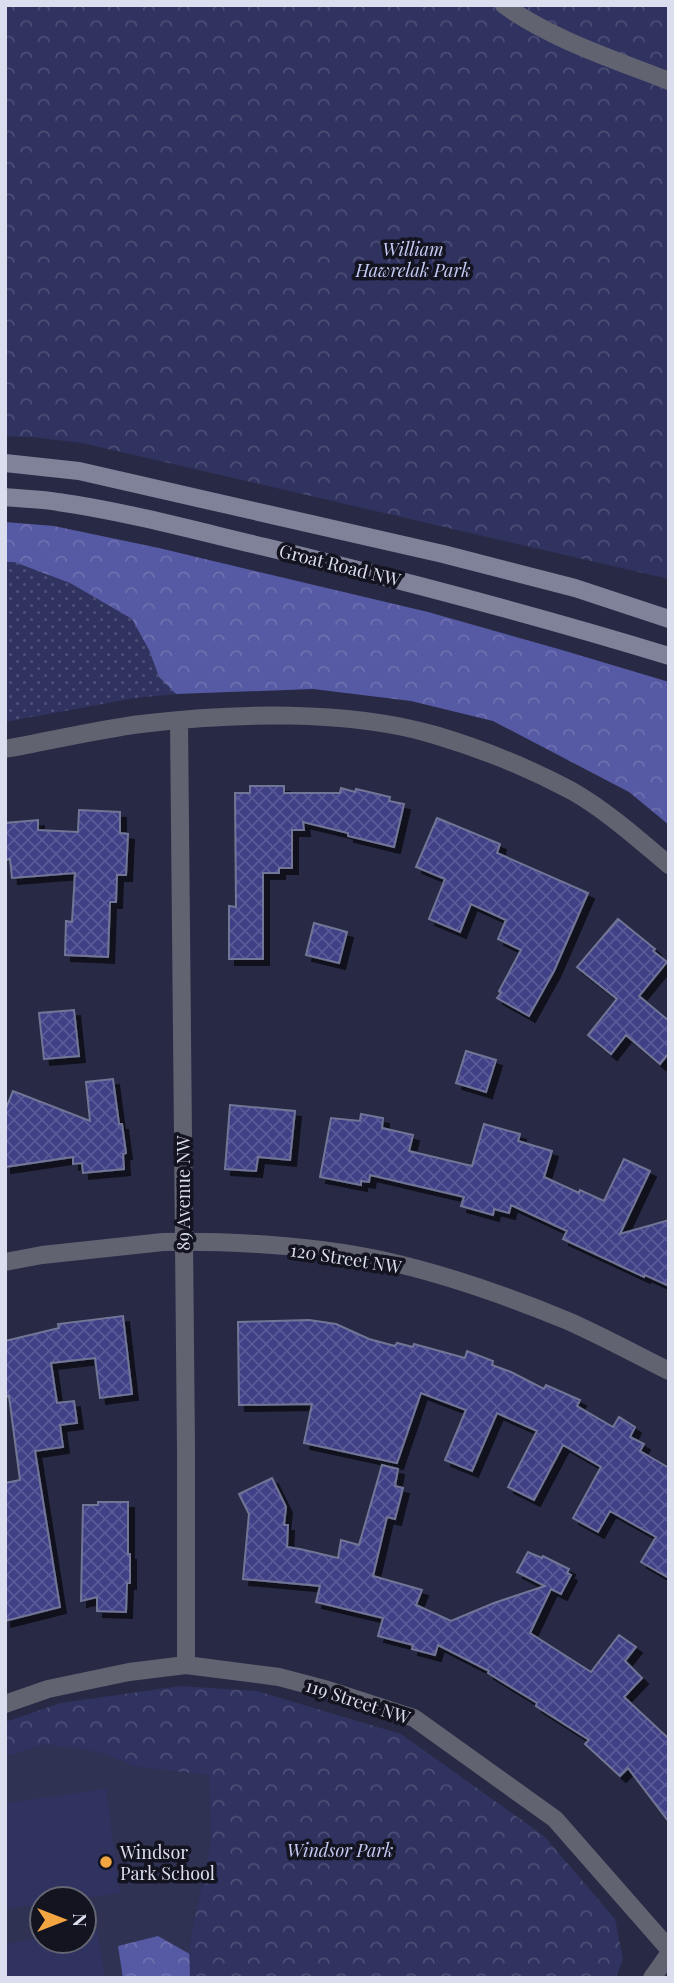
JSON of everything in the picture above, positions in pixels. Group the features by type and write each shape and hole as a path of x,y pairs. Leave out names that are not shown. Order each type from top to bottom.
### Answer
{"main road":[{"name":"Groat Road NW","path":"5,463 79,471 443,554 575,588 669,619"},
{"name":"Groat Road NW","path":"5,497 58,502 299,555 434,588 669,656"}],"street":[{"path":"504,5 565,39 669,81"},
{"path":"5,749 139,725 179,721 309,716 368,721 433,734 495,755 573,792 625,828 669,865"},
{"name":"89 Avenue NW","path":"179,721 186,1665"},
{"name":"120 Street NW","path":"5,1262 42,1255 183,1241 302,1249 386,1261 477,1287 570,1322 669,1371"},
{"name":"119 Street NW","path":"5,1704 48,1689 129,1672 186,1665 279,1677 414,1718 555,1819 669,1951"},
{"path":"652,1978 669,1951"}],"shaded area":[{"name":"Windsor Park School","path":"46,1744 102,1753 136,1767 209,1775 211,1840 189,1944 190,1978 5,1978 5,1757"}],"green space":[{"name":"William Hawrelak Park","path":"5,5 669,5 669,579 82,443 5,436"},
{"path":"5,522 54,526 159,548 428,612 669,682 669,825 629,792 493,721 411,701 313,689 176,694 159,677 149,650 132,619 70,583 14,562 5,562"},
{"path":"5,562 14,562 70,583 132,619 149,650 159,677 176,694 135,698 5,722"},
{"name":"Windsor Park","path":"180,1686 257,1691 401,1734 544,1836 615,1919 623,1959 616,1978 190,1978 189,1945 211,1840 209,1775 136,1767 102,1753 46,1744 5,1757 5,1722 61,1703"},
{"path":"106,1789 120,1893 98,1896 98,1885 28,1885 28,1906 5,1909 5,1803"},
{"path":"98,1936 105,1978 5,1978 5,1944 28,1940 28,1955 98,1955"},
{"path":"158,1936 202,1961 207,1978 123,1978 118,1946"}],"building":[{"path":"250,786 284,786 284,793 340,793 341,788 355,792 356,789 390,797 389,801 404,804 394,847 303,822 304,830 292,830 292,868 279,868 279,873 263,873 263,959 229,959 229,906 236,907 235,793 250,793"},
{"path":"79,810 120,812 120,833 128,834 126,875 117,875 116,902 110,902 108,957 65,955 66,921 72,922 75,873 12,878 10,859 5,860 5,823 38,820 38,830 78,832"},
{"path":"437,818 500,844 497,853 588,893 554,971 529,1016 497,998 521,950 498,939 506,920 471,904 460,932 429,919 445,879 416,867"},
{"path":"618,919 667,962 639,996 669,1021 669,1053 660,1064 626,1035 611,1054 588,1035 617,999 577,967"},
{"path":"314,923 347,932 339,963 306,955"},
{"path":"74,1010 79,1056 44,1059 39,1013"},
{"path":"466,1051 496,1060 486,1092 456,1083"},
{"path":"113,1079 126,1153 123,1154 124,1169 83,1173 82,1163 73,1164 73,1157 5,1167 5,1111 13,1091 90,1121 86,1082"},
{"path":"230,1105 295,1111 290,1160 258,1157 256,1171 225,1169"},
{"path":"361,1114 383,1118 382,1128 413,1135 409,1151 472,1166 484,1124 520,1134 518,1141 552,1151 544,1177 604,1201 624,1159 650,1171 620,1234 669,1220 669,1286 563,1239 567,1231 511,1205 509,1213 494,1209 493,1215 461,1206 464,1197 370,1175 369,1182 361,1181 361,1185 320,1177 331,1118 360,1121"},
{"path":"123,1316 132,1394 100,1398 95,1358 51,1363 57,1403 74,1401 77,1423 60,1425 63,1447 35,1451 60,1607 5,1621 5,1483 20,1480 9,1396 5,1397 5,1341 59,1328 58,1324"},
{"path":"309,1320 336,1324 369,1339 395,1346 397,1343 413,1347 414,1344 465,1358 467,1351 493,1361 492,1365 544,1389 546,1385 580,1400 577,1406 613,1427 619,1417 635,1427 630,1437 644,1444 640,1451 669,1468 669,1578 641,1562 656,1537 610,1511 598,1532 573,1518 601,1467 563,1445 534,1500 508,1487 537,1431 497,1413 472,1471 445,1460 466,1410 421,1393 397,1463 304,1443 312,1404 239,1405 238,1322"},
{"path":"382,1465 398,1469 395,1486 403,1488 395,1519 387,1517 373,1576 422,1590 416,1605 451,1621 545,1586 517,1572 528,1552 542,1558 543,1556 569,1569 567,1573 571,1575 561,1594 551,1589 530,1633 591,1672 619,1635 636,1647 625,1661 642,1678 624,1697 669,1739 669,1822 628,1768 620,1776 585,1744 589,1740 488,1673 489,1671 438,1645 435,1655 412,1649 413,1645 378,1636 383,1618 316,1602 320,1586 243,1579 249,1514 239,1494 272,1478 286,1507 284,1525 288,1525 287,1547 338,1558 341,1540 359,1545"},
{"path":"98,1502 128,1502 130,1583 127,1583 126,1612 97,1611 97,1597 81,1601 83,1505 98,1505"}],"place":[{"name":"Windsor Park School","path":"106,1862"}]}
